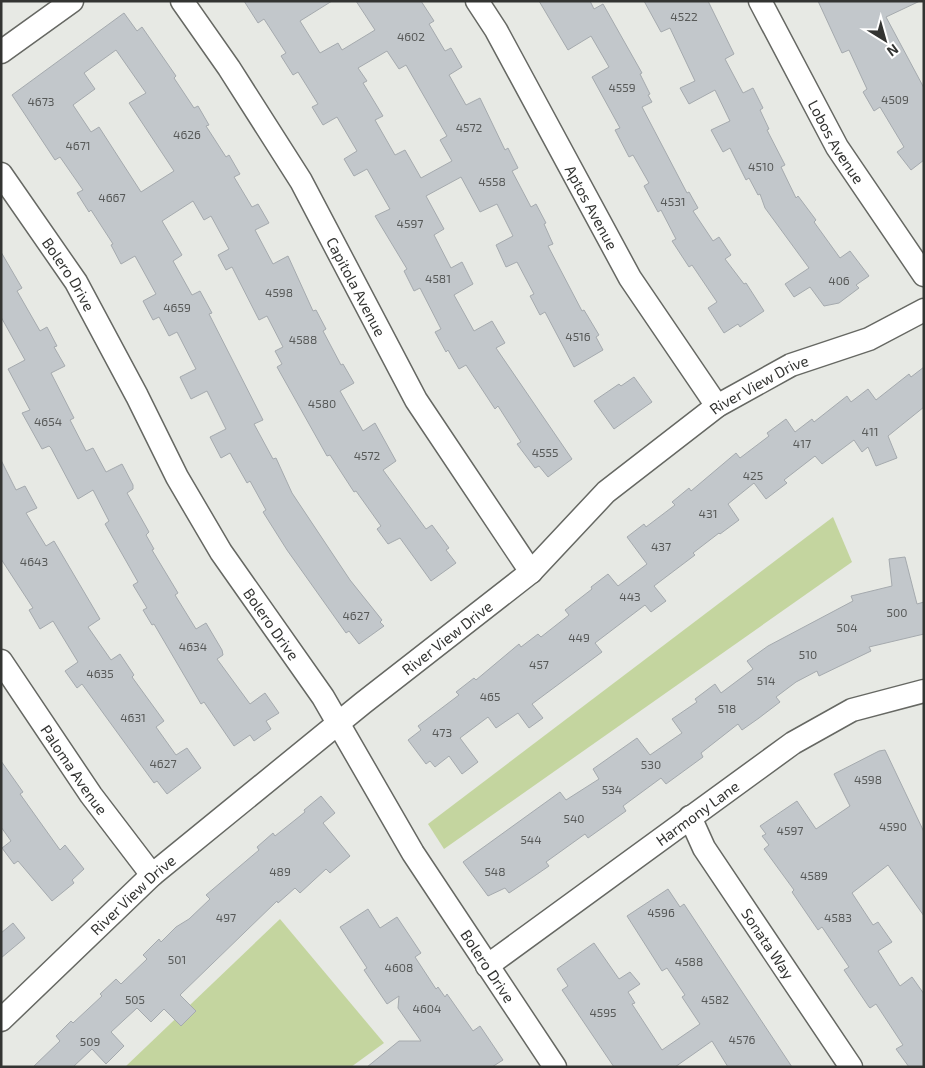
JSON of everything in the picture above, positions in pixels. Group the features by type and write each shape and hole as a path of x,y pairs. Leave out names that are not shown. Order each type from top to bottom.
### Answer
{"street":[{"path":"1,52 72,1"},
{"name":"Capitola Avenue","path":"182,1 229,68 301,181 416,400 531,572"},
{"name":"Aptos Avenue","path":"477,1 496,30 630,278 717,406"},
{"name":"Lobos Avenue","path":"760,1 837,147 924,275"},
{"name":"Bolero Drive","path":"1,174 76,282 177,476 221,552 323,697 413,853 555,1067"},
{"name":"River View Drive","path":"1,1020 152,875 338,724 531,572 606,492 717,406 791,365 870,339 924,310"},
{"name":"Paloma Avenue","path":"1,661 91,795 152,875"},
{"name":"Harmony Lane","path":"487,966 793,743 852,710 922,695"},
{"name":"Sonata Way","path":"690,817 704,848 851,1067"}],"green space":[{"path":"833,517 852,562 444,849 428,824"},
{"path":"280,919 384,1043 351,1067 125,1067"}],"building":[{"path":"244,1 332,1 300,21 320,53 338,43 342,50 375,30 356,1 421,1 434,21 429,24 445,51 451,48 462,67 449,75 466,105 480,98 505,150 508,148 518,168 512,171 531,207 536,204 546,223 544,224 553,244 548,246 582,311 584,310 599,335 596,337 603,350 574,367 545,312 540,315 530,296 534,294 517,262 506,267 496,245 513,236 497,204 480,212 461,177 426,196 444,229 434,235 451,268 462,262 473,284 454,295 474,331 492,321 505,343 496,348 572,459 548,477 539,466 535,468 517,444 521,442 498,406 495,409 466,365 459,369 448,350 446,352 435,332 441,329 420,288 414,291 404,271 407,269 375,216 390,209 367,169 354,176 344,159 357,151 337,117 323,125 312,107 318,104 298,72 293,75 281,56 286,53 264,19 258,23","holes":["387,51 399,69 406,65 447,136 440,140 452,161 421,178 405,150 395,155 375,120 383,116 363,83 367,81 358,68"]},
{"path":"539,1 590,1 594,9 603,4 642,73 640,74 652,102 642,107 687,193 689,192 698,208 693,211 713,241 719,237 731,255 725,259 744,284 746,283 764,311 740,327 738,324 724,333 708,308 717,302 692,265 689,267 672,241 676,239 661,210 658,212 644,186 649,183 633,155 629,157 615,130 620,128 592,77 609,67 591,36 568,50"},
{"path":"644,1 708,1 734,54 725,59 743,93 753,88 763,108 760,110 769,129 767,130 785,165 781,167 796,198 798,196 816,220 814,222 840,258 850,251 869,276 856,285 859,288 839,303 824,306 810,287 794,297 785,284 809,268 765,208 760,194 758,195 749,178 746,180 730,148 723,152 711,130 730,121 715,90 689,104 680,88 695,81 670,28 661,32"},
{"path":"818,1 920,1 886,17 924,88 924,160 911,170 897,152 904,147 880,107 874,111 863,92 867,89 849,50 842,53"},
{"path":"124,13 137,31 142,27 176,76 174,78 194,108 198,106 209,125 206,126 226,157 229,155 240,174 234,177 252,207 258,204 269,223 255,230 273,264 288,256 313,311 316,310 326,329 323,331 341,365 343,364 354,383 340,391 363,431 375,423 396,461 383,470 426,529 432,525 449,548 446,550 456,563 431,581 400,538 388,544 377,529 381,526 356,491 354,492 330,455 327,456 277,367 282,364 275,351 283,347 267,316 259,320 232,267 226,270 218,255 229,249 211,216 204,220 193,201 162,221 182,255 173,261 192,295 200,291 212,313 209,314 263,420 254,424 273,459 276,458 292,493 350,580 382,620 380,622 384,626 359,644 349,631 346,633 287,550 263,512 266,510 250,481 247,483 230,453 221,458 210,437 226,429 207,391 191,399 180,377 196,369 177,332 169,336 159,317 153,320 143,301 156,294 135,256 121,264 111,245 113,244 91,210 89,212 77,193 83,190 60,157 55,160 12,95","holes":["116,50 146,93 129,103 174,171 141,192 99,127 91,132 73,105 95,89 84,73"]},
{"path":"1,252 22,288 17,291 40,331 47,327 57,346 54,347 65,366 51,373 74,418 70,420 86,451 93,448 106,472 122,464 133,485 133,489 127,493 149,532 146,535 154,549 152,550 178,593 175,595 196,629 206,623 222,650 223,655 217,659 250,704 265,693 279,713 266,721 271,729 254,741 250,735 234,746 204,702 201,704 154,624 152,625 143,610 147,608 133,585 138,582 105,524 109,521 93,490 78,499 51,448 49,446 42,449 22,413 30,410 8,369 25,360 1,317"},
{"path":"924,367 924,407 888,436 897,458 876,466 868,447 862,452 854,440 822,464 815,456 784,480 787,483 766,499 754,483 728,504 739,520 693,553 695,555 654,586 666,601 651,612 645,605 595,643 602,652 532,704 543,718 529,728 518,713 496,728 488,717 460,738 478,762 462,774 449,756 435,767 430,761 426,764 408,740 421,730 418,726 459,695 456,692 474,678 476,680 519,644 521,647 538,634 541,637 569,615 565,610 608,574 618,586 647,564 627,537 644,524 646,527 675,505 672,502 689,488 691,491 736,453 740,458 769,436 767,433 786,419 795,432 812,419 814,422 847,396 851,402 868,389 876,400 909,374 911,377"},
{"path":"634,377 652,402 614,429 594,401 619,384 621,386"},
{"path":"1,460 16,490 25,486 37,508 26,513 46,546 54,541 100,619 88,627 111,660 120,654 134,675 132,677 164,721 156,727 176,755 187,748 201,768 167,794 157,781 154,783 82,684 77,688 65,671 78,662 53,621 40,629 29,610 33,608 1,559"},
{"path":"905,557 917,604 924,602 924,634 869,647 871,651 819,676 817,671 796,682 776,697 780,702 759,718 742,730 738,724 701,753 703,757 666,784 661,778 623,806 626,811 588,838 585,834 546,862 549,866 509,893 505,888 488,896 463,862 560,792 566,800 599,779 593,769 637,738 650,755 682,733 672,719 697,702 695,699 715,684 721,693 753,669 747,661 768,646 853,601 851,596 892,586 889,559"},
{"path":"885,750 924,832 924,916 888,865 852,893 873,925 878,922 892,942 878,951 900,986 912,977 924,994 924,1067 909,1067 896,1049 903,1045 876,1004 869,1007 844,970 849,967 822,927 818,930 792,892 794,890 764,849 769,845 762,836 766,834 760,826 797,801 816,829 850,806 834,774 879,751"},
{"path":"1,761 23,792 20,794 60,850 65,845 84,869 72,880 74,883 52,901 18,861 14,864 2,848 11,841 1,827"},
{"path":"321,796 335,813 323,823 350,856 330,873 326,869 300,893 295,888 278,903 277,901 180,995 196,1011 181,1026 164,1009 151,1022 137,1008 111,1032 124,1046 106,1064 92,1049 73,1067 33,1067 60,1041 56,1036 71,1021 73,1023 102,996 100,994 116,979 121,984 147,959 143,955 159,939 161,942 176,927 189,919 210,899 206,895 259,850 257,847 273,833 275,836 305,812 304,810"},
{"path":"668,889 680,907 684,904 792,1067 728,1067 712,1041 675,1067 614,1067 562,990 568,986 557,969 594,943 619,979 630,972 640,984 628,992 635,1003 632,1004 662,1050 700,1024 682,997 685,995 667,968 662,971 627,916"},
{"path":"368,909 380,928 397,917 421,953 415,957 436,989 438,987 445,997 447,994 473,1031 480,1026 503,1060 492,1067 367,1067 399,1041 421,1041 398,1008 399,996 387,1004 364,970 367,968 340,927"},
{"path":"13,923 25,938 1,958 1,933"}]}
